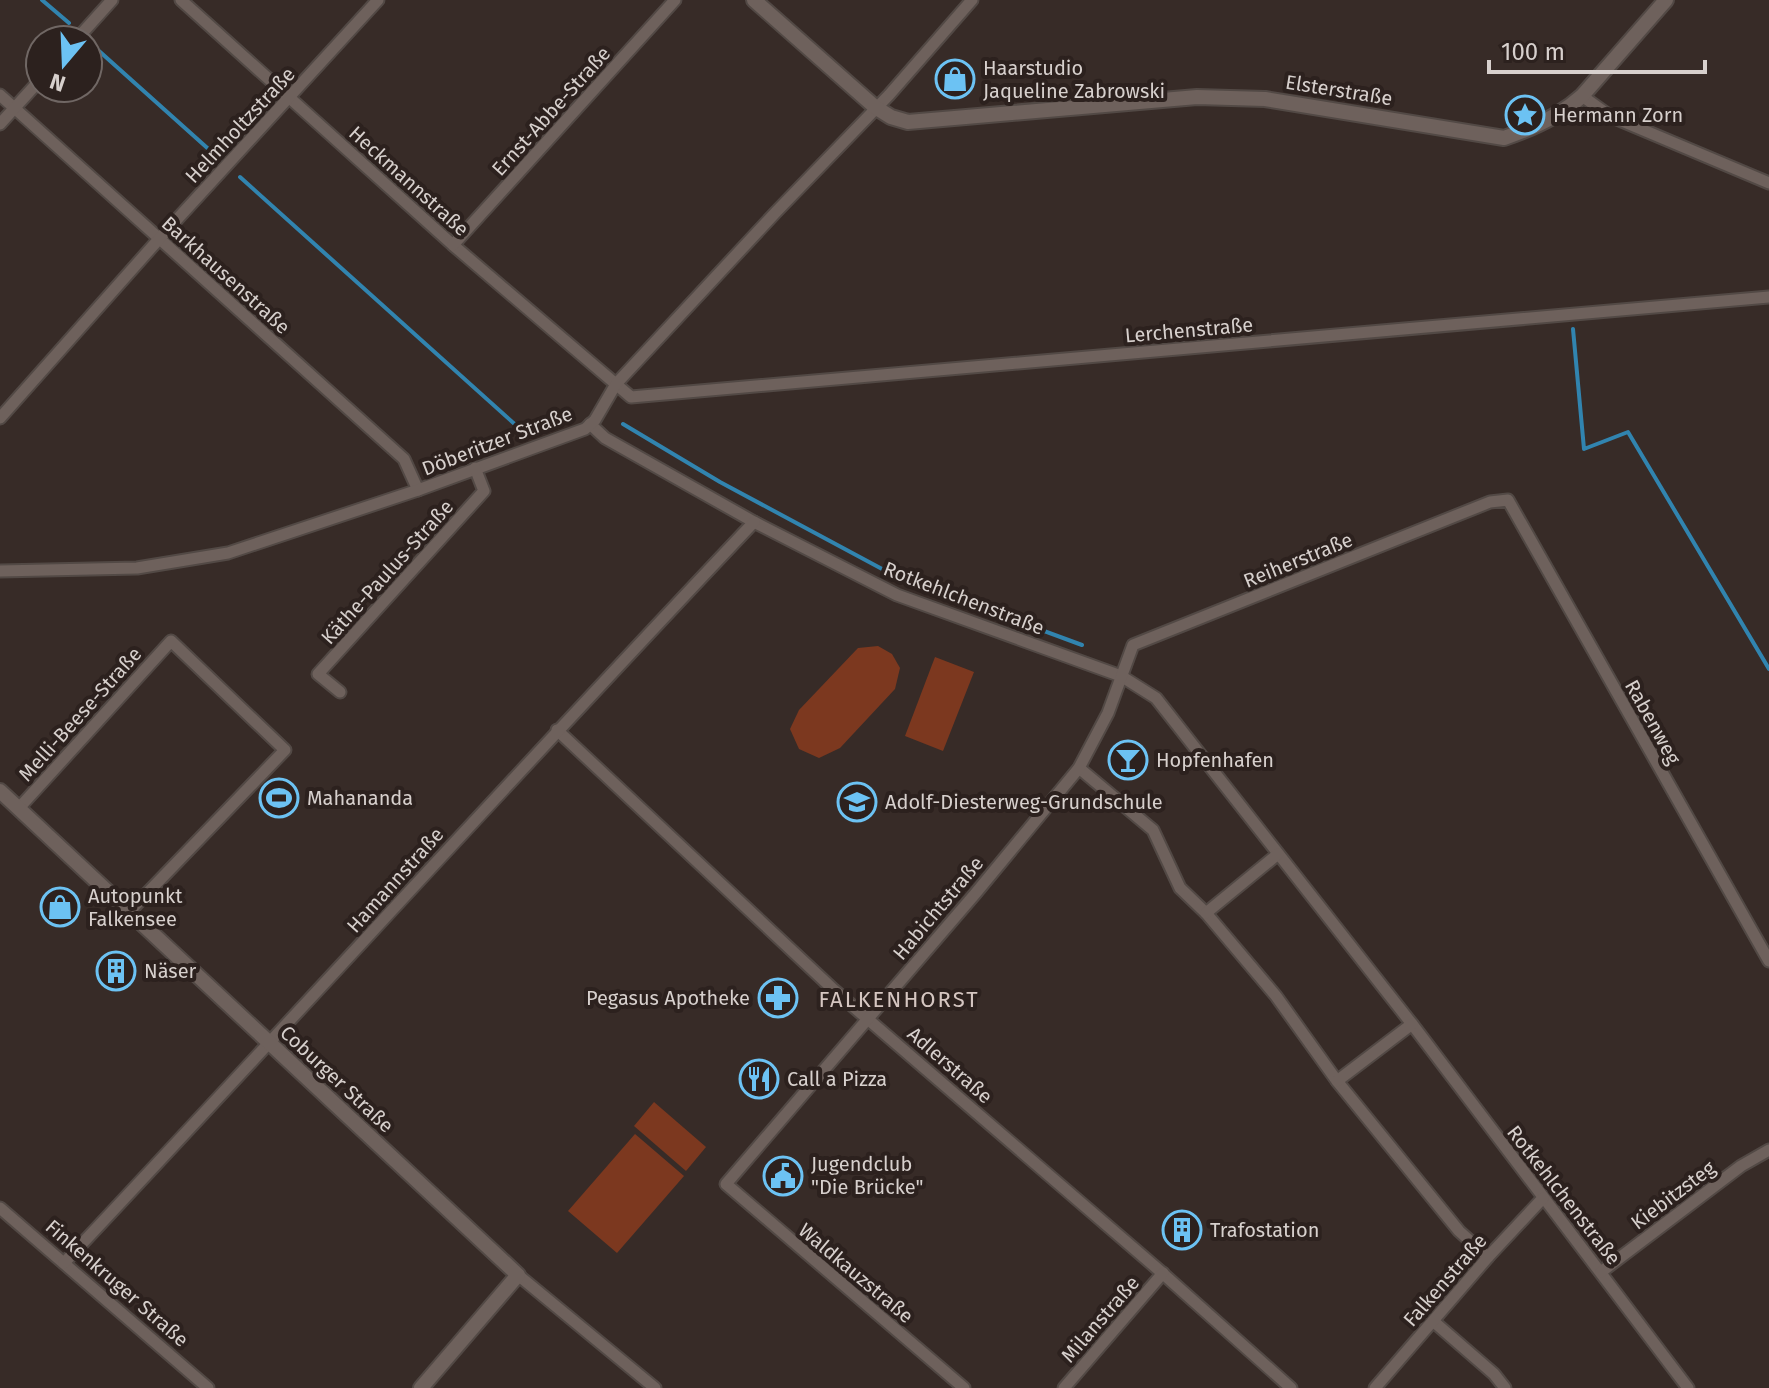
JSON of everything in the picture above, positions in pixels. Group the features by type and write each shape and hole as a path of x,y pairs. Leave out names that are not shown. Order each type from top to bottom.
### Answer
{"street":[{"path":"90,24 112,0"},
{"name":"Heckmannstraße","path":"181,0 453,245 616,384"},
{"name":"Helmholtzstraße","path":"0,418 378,0"},
{"name":"Ernst-Abbe-Straße","path":"453,245 675,0"},
{"name":"Elsterstraße","path":"754,0 875,107 891,117 908,122 1197,97 1265,99 1504,138 1569,107 1582,96 1666,0"},
{"name":"Döberitzer Straße","path":"0,571 137,568 228,553 418,490 590,424 616,384 889,95 972,0"},
{"name":"Barkhausenstraße","path":"0,95 404,459 418,490"},
{"path":"1582,96 1610,116 1769,183"},
{"path":"0,124 24,97"},
{"name":"Lerchenstraße","path":"616,384 631,397 1769,297"},
{"name":"Rotkehlchenstraße","path":"590,424 605,438 754,522 897,595 1121,676 1151,694 1167,710 1412,1024 1688,1388"},
{"name":"Käthe-Paulus-Straße","path":"340,692 318,674 484,491 475,468"},
{"name":"Reiherstraße","path":"1121,676 1133,645 1490,502 1508,500"},
{"name":"Rabenweg","path":"1508,500 1769,961"},
{"name":"Hamannstraße","path":"64,1263 557,730 754,522"},
{"name":"Melli-Beese-Straße","path":"19,808 171,641 285,750 130,911"},
{"name":"Habichtstraße","path":"726,1184 1079,768 1108,713 1121,676"},
{"name":"Adlerstraße","path":"557,730 749,912 1291,1388"},
{"path":"1079,768 1153,830 1180,888 1206,913 1276,996 1337,1081 1459,1231 1488,1257"},
{"name":"Coburger Straße","path":"0,791 518,1275 655,1388"},
{"path":"1206,913 1278,854"},
{"path":"1337,1081 1412,1024"},
{"name":"Kiebitzsteg","path":"1601,1272 1741,1166 1769,1150"},
{"name":"Waldkauzstraße","path":"726,1184 964,1388"},
{"name":"Falkenstraße","path":"1375,1388 1543,1198"},
{"name":"Finkenkruger Straße","path":"0,1208 208,1388"},
{"name":"Milanstraße","path":"1064,1388 1163,1273"},
{"path":"421,1388 518,1275"},
{"path":"1433,1321 1494,1374 1505,1388"}],"shaded area":[{"path":"878,646 892,654 900,668 895,689 840,748 819,758 799,749 790,729 799,710 858,648"},
{"path":"935,657 974,672 943,751 905,736"},
{"path":"654,1102 706,1147 686,1171 634,1126"},
{"path":"635,1134 684,1176 617,1253 568,1211"}],"waterway":[{"path":"42,0 69,23"},
{"path":"104,55 214,154"},
{"path":"240,177 519,428"},
{"path":"1573,329 1584,449 1628,432 1769,669"},
{"path":"623,424 720,482 897,577 1082,645"}],"place":[{"name":"Haarstudio Jaqueline Zabrowski","path":"955,79"},
{"name":"Hermann Zorn","path":"1525,115"},
{"name":"Hopfenhafen","path":"1128,760"},
{"name":"Mahananda","path":"279,798"},
{"name":"Adolf-Diesterweg-Grundschule","path":"857,802"},
{"name":"Autopunkt Falkensee","path":"60,907"},
{"name":"Näser","path":"116,971"},
{"name":"Pegasus Apotheke","path":"778,998"},
{"name":"Call a Pizza","path":"759,1079"},
{"name":"Jugendclub \"Die Brücke\"","path":"783,1176"},
{"name":"Trafostation","path":"1182,1230"}],"district":[{"name":"FALKENHORST","path":"899,999"}]}
